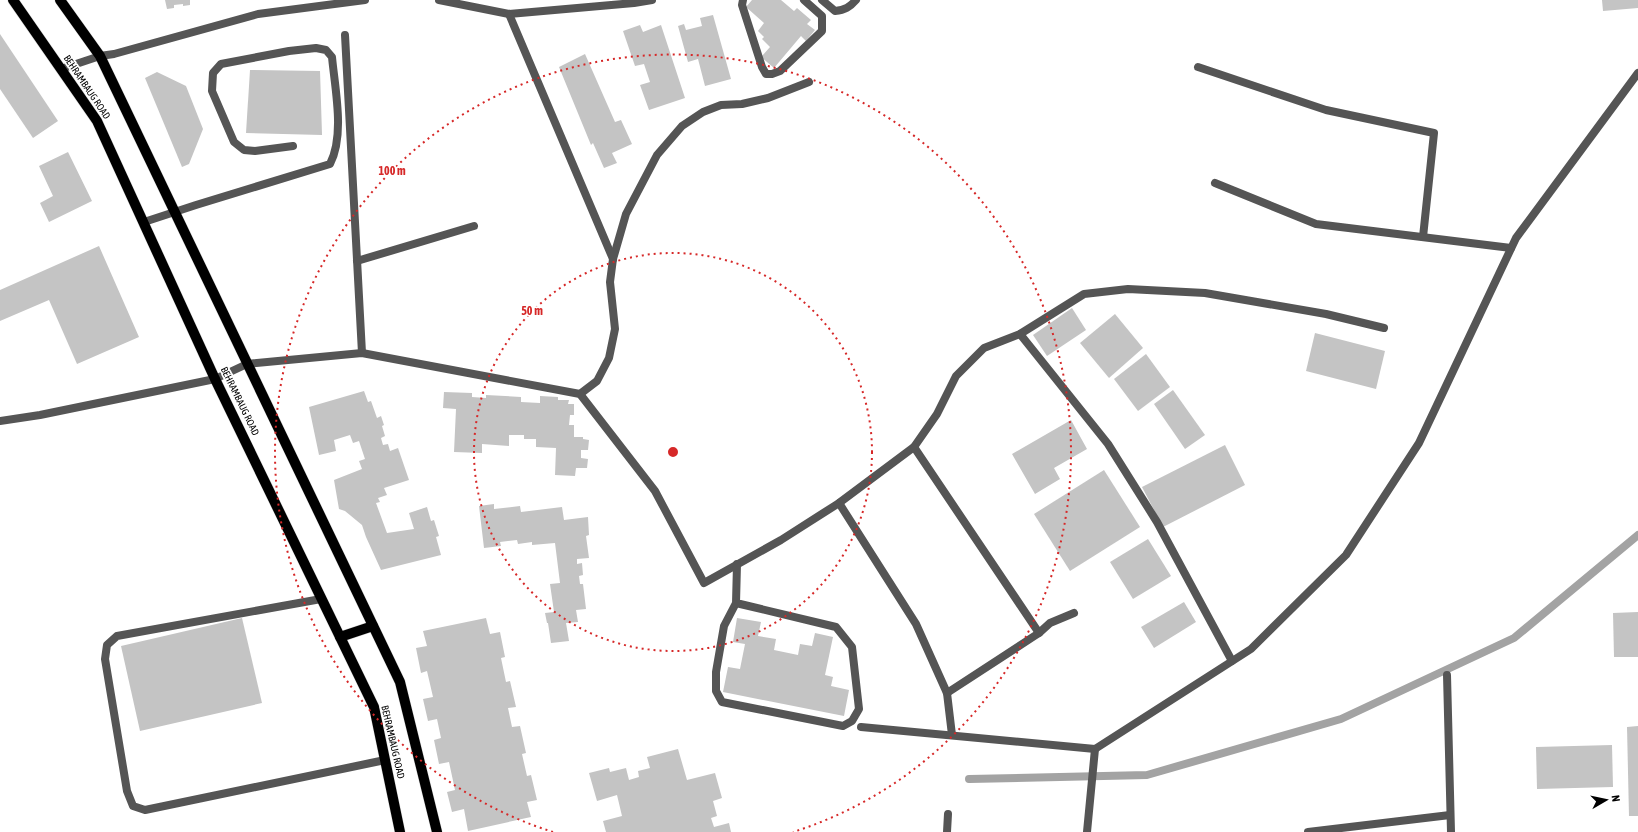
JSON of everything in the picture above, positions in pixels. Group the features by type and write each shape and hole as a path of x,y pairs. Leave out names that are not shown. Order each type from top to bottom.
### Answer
{"main road":[{"name":"BEHRAMBAUG ROAD","path":"13,0 97,121 215,379 374,707 400,832"},
{"name":"BEHRAMBAUG ROAD","path":"60,0 100,56 400,682 437,832"},
{"path":"340,637 373,626"}],"street":[{"path":"61,69 100,56 114,54 258,14 365,0"},
{"path":"439,0 509,14 652,0"},
{"path":"742,0 742,5 762,67 766,74 772,74 780,71 822,31 822,16 804,0"},
{"path":"822,0 835,11 843,10 856,0"},
{"path":"509,14 613,259"},
{"path":"345,35 362,353"},
{"path":"144,222 174,211 330,164 335,154 338,125 332,57 326,50 316,48 289,51 221,64 213,73 212,91 234,142 244,150 256,151 293,146"},
{"path":"1198,67 1326,110 1434,133 1423,237"},
{"path":"861,727 1095,749 1250,649 1346,555 1419,443 1516,238 1638,73"},
{"path":"580,394 597,381 609,358 615,329 610,282 613,259 626,214 657,155 682,126 703,112 721,105 742,104 768,98 809,82"},
{"path":"1215,183 1316,224 1511,248"},
{"path":"357,261 474,226"},
{"path":"0,421 40,415 215,379 247,364 362,353 580,394 655,491 704,583 781,540 839,503 914,447 937,414 956,376 984,348 1020,334 1084,294 1128,289 1205,293 1326,314 1384,328"},
{"path":"1020,334 1108,444 1157,522 1232,661"},
{"path":"914,447 1039,633"},
{"path":"839,503 916,624 947,692 952,736"},
{"path":"736,603 836,627 852,647 859,709 852,721 843,726 722,702 716,691 716,672 724,626 736,603 737,564"},
{"path":"322,599 117,636 107,645 105,659 127,792 133,806 145,810 385,760"},
{"path":"947,692 1039,633 1050,623 1074,613"},
{"path":"1447,675 1451,832"},
{"path":"1087,832 1095,749"},
{"path":"947,832 948,814"},
{"path":"1308,832 1450,815"}],"building":[{"path":"165,0 190,0 190,5 174,5 174,8 167,9"},
{"path":"752,0 781,0 794,11 797,8 811,20 807,24 815,30 806,41 801,36 774,68 761,57 770,47 762,39 764,37 758,31 764,23 746,7"},
{"path":"1602,0 1638,0 1638,8 1603,11"},
{"path":"713,15 731,79 705,86 698,59 688,62 678,26 684,24 686,30 702,26 700,18"},
{"path":"640,25 643,32 661,25 685,98 649,110 640,85 650,82 644,64 635,66 623,31"},
{"path":"0,34 58,121 33,138 0,89"},
{"path":"585,54 615,122 621,120 632,144 612,153 617,163 604,168 593,143 591,145 559,67"},
{"path":"250,70 320,71 322,135 246,133"},
{"path":"157,72 186,86 203,129 189,164 182,167 145,78"},
{"path":"68,152 92,201 49,222 40,203 53,196 39,166"},
{"path":"99,246 139,337 77,364 49,300 0,321 0,290"},
{"path":"1072,308 1086,330 1047,356 1033,335"},
{"path":"1115,314 1143,348 1109,378 1080,343"},
{"path":"1315,333 1385,351 1376,389 1306,371"},
{"path":"1146,354 1170,387 1138,411 1114,379"},
{"path":"1173,390 1205,435 1185,449 1154,404"},
{"path":"364,391 368,402 371,401 377,418 381,416 385,436 381,438 383,445 388,444 390,451 398,448 409,480 384,488 387,495 378,498 380,502 376,503 387,533 414,529 409,513 427,507 431,521 434,520 439,536 436,537 441,555 381,570 362,525 345,511 339,509 334,480 362,469 359,461 365,459 359,441 353,443 350,435 334,440 336,451 319,455 309,407"},
{"path":"444,392 472,393 472,397 486,398 486,395 521,397 521,402 540,403 540,396 558,397 558,400 569,400 568,404 574,404 574,415 570,415 569,425 574,425 574,437 583,437 583,439 589,440 588,450 581,450 581,458 588,459 587,468 576,468 575,476 555,475 556,448 536,447 536,439 524,439 524,435 509,435 509,446 482,444 482,453 454,452 456,409 443,408"},
{"path":"1071,420 1087,449 1054,468 1060,479 1035,494 1012,454"},
{"path":"1225,445 1245,485 1163,527 1142,487"},
{"path":"1104,470 1140,527 1070,571 1034,514"},
{"path":"494,504 494,509 520,506 521,512 562,507 564,520 588,517 589,535 586,536 589,558 577,559 577,564 582,563 583,575 579,576 580,584 583,584 586,609 576,610 578,622 566,623 569,641 551,643 545,613 554,612 550,584 560,583 555,543 532,545 532,542 518,544 517,540 500,542 501,546 484,548 479,506"},
{"path":"1148,539 1171,576 1133,599 1110,562"},
{"path":"1184,602 1196,622 1154,648 1141,627"},
{"path":"1638,612 1638,657 1614,657 1613,613"},
{"path":"242,618 262,703 140,731 121,646"},
{"path":"486,618 490,634 500,632 505,657 501,658 506,682 510,681 516,707 508,708 512,727 520,726 526,753 522,754 527,776 531,775 537,800 527,802 531,817 468,831 464,809 452,812 447,792 455,790 449,762 439,764 434,740 441,738 437,719 428,721 423,699 433,697 427,671 421,673 416,648 427,646 423,631"},
{"path":"737,618 761,622 758,636 776,639 774,650 798,655 800,644 812,646 815,633 833,637 825,675 833,677 831,686 849,690 844,716 723,692 728,667 740,669 745,644 733,642"},
{"path":"1638,726 1638,816 1629,816 1627,727"},
{"path":"1612,745 1613,787 1537,789 1536,747"},
{"path":"678,749 687,780 715,773 722,798 713,801 717,816 711,818 714,827 729,823 731,832 606,832 603,821 622,816 617,795 597,801 589,773 609,768 610,772 626,768 629,780 639,777 638,771 650,768 647,757"}],"waterway":[{"path":"969,779 1147,775 1341,719 1514,638 1638,535"}]}
